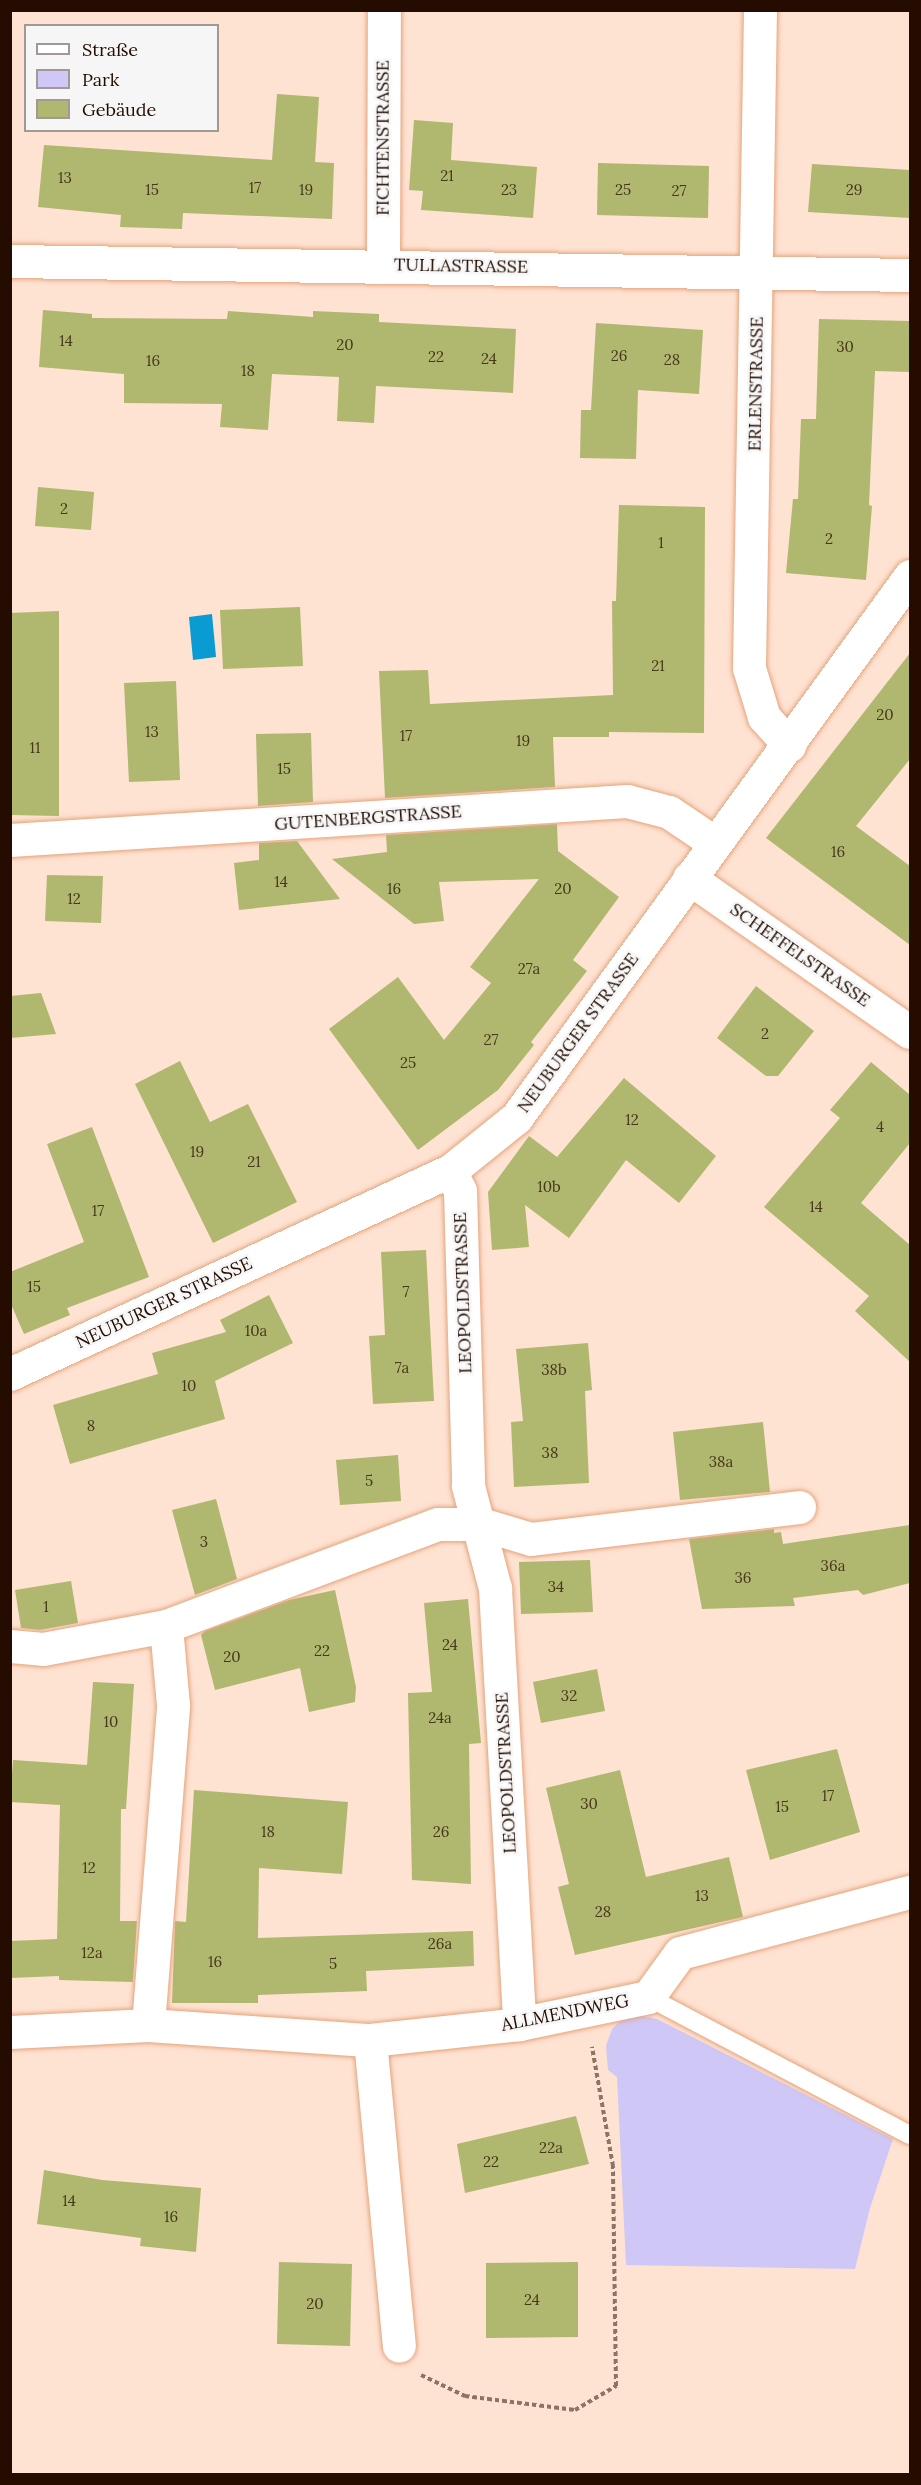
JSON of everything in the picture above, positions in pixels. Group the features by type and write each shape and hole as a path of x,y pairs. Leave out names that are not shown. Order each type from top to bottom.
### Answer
{"street":[{"name":"FICHTENSTRASSE","path":"383,265 384,10"},
{"name":"ERLENSTRASSE","path":"760,10 758,272 749,668 764,717 789,745"},
{"name":"TULLASTRASSE","path":"10,261 383,265 910,275"},
{"name":"NEUBURGER STRASSE","path":"10,1374 450,1171 516,1118 910,576"},
{"name":"GUTENBERGSTRASSE","path":"10,840 627,801 669,812 715,843"},
{"name":"SCHEFFELSTRASSE","path":"690,878 910,1032"},
{"name":"LEOPOLDSTRASSE","path":"450,1171 460,1191 468,1486 481,1524 495,1588 519,2024"},
{"path":"10,1646 43,1649 166,1626 438,1524 481,1524 531,1539 799,1507"},
{"path":"148,2025 172,1705 166,1626"},
{"name":"ALLMENDWEG","path":"10,2032 148,2025 370,2040 519,2024 648,1997 680,1953 910,1892"},
{"path":"370,2040 399,2346"}],"lane":[{"path":"648,1997 910,2135"}],"path":[{"path":"399,2346 423,2378 465,2396 575,2410 616,2386 613,2166 598,2071"}],"green space":[{"path":"638,2015 657,2019 893,2139 870,2208 855,2269 626,2265 617,2077 608,2070 606,2046 612,2029 621,2020"}],"water":[{"path":"212,614 216,657 193,660 189,617"}],"building":[{"path":"277,94 319,97 315,162 334,163 332,219 183,213 182,229 120,227 121,215 38,207 44,145 272,160"},
{"path":"414,120 453,123 451,160 537,167 533,218 421,210 423,191 409,190"},
{"path":"598,163 709,166 708,218 597,215"},
{"path":"812,164 910,170 910,218 808,212"},
{"path":"43,310 92,314 92,318 227,319 228,311 313,317 313,311 379,314 379,322 516,329 513,393 376,386 374,423 337,421 339,377 272,374 268,430 220,427 222,404 124,403 124,374 39,367"},
{"path":"819,319 910,321 910,372 875,371 869,505 872,506 866,580 786,573 793,499 798,499 801,419 816,419"},
{"path":"596,323 703,330 699,394 638,390 636,459 580,458 581,410 591,410"},
{"path":"38,487 94,492 91,530 35,526"},
{"path":"619,505 705,507 704,733 609,732 609,737 553,737 555,787 385,798 379,671 428,670 430,704 613,695 612,601 616,601"},
{"path":"300,607 303,666 223,669 220,610"},
{"path":"59,611 59,816 10,815 10,613"},
{"path":"910,653 910,759 856,826 910,866 910,945 766,838"},
{"path":"176,681 180,780 129,782 124,683"},
{"path":"311,733 313,802 258,806 256,734"},
{"path":"557,824 558,851 619,897 573,960 587,971 531,1042 534,1045 498,1090 418,1150 329,1029 398,977 444,1040 491,983 470,967 539,879 439,882 444,921 414,924 332,859 387,852 386,835"},
{"path":"297,841 340,899 239,910 234,863 259,860 259,843"},
{"path":"47,875 103,876 101,923 45,921"},
{"path":"756,986 814,1031 778,1076 766,1076 717,1038"},
{"path":"41,993 56,1034 10,1038 10,996"},
{"path":"180,1061 210,1122 248,1104 297,1202 213,1243 135,1084"},
{"path":"871,1062 910,1095 910,1143 861,1203 910,1245 910,1362 855,1311 869,1296 764,1207 840,1118 830,1110"},
{"path":"624,1078 716,1156 679,1203 626,1160 569,1238 525,1205 529,1247 492,1250 488,1192 529,1136 557,1157"},
{"path":"92,1127 149,1277 67,1308 70,1315 24,1334 10,1302 10,1272 84,1242 47,1144"},
{"path":"426,1250 434,1401 373,1404 369,1336 385,1335 381,1252"},
{"path":"269,1295 293,1343 215,1381 225,1419 70,1464 53,1405 158,1374 152,1353 226,1332 220,1320"},
{"path":"588,1343 592,1390 585,1391 589,1483 514,1487 511,1422 523,1421 516,1349"},
{"path":"763,1422 770,1492 680,1500 673,1432"},
{"path":"398,1455 401,1501 340,1505 336,1460"},
{"path":"216,1499 237,1579 195,1595 172,1510"},
{"path":"910,1525 910,1583 863,1595 858,1590 793,1598 795,1606 702,1609 689,1539 774,1529 774,1533 781,1532 783,1544"},
{"path":"590,1560 593,1612 521,1614 519,1562"},
{"path":"71,1581 78,1623 40,1630 21,1628 15,1590"},
{"path":"335,1590 356,1687 355,1702 309,1712 300,1668 215,1690 201,1635 205,1631 289,1600"},
{"path":"468,1599 481,1743 469,1744 471,1884 412,1880 408,1693 432,1692 424,1603"},
{"path":"597,1669 605,1711 541,1723 533,1682"},
{"path":"93,1682 134,1684 126,1809 121,1809 120,1921 137,1921 133,1982 59,1980 59,1976 10,1978 10,1941 57,1939 60,1805 10,1802 13,1760 87,1765"},
{"path":"837,1749 860,1832 770,1860 746,1770"},
{"path":"620,1770 646,1877 729,1857 743,1917 575,1955 558,1887 569,1884 546,1788"},
{"path":"194,1790 348,1802 342,1874 259,1868 258,1938 473,1931 474,1966 366,1971 367,1991 258,1995 258,2003 172,2003 175,1921 186,1922"},
{"path":"576,2116 589,2164 465,2193 457,2144"},
{"path":"44,2170 102,2180 201,2188 196,2252 140,2246 141,2238 37,2224"},
{"path":"279,2262 352,2264 350,2346 277,2344"},
{"path":"578,2262 578,2337 486,2338 486,2263"}]}
